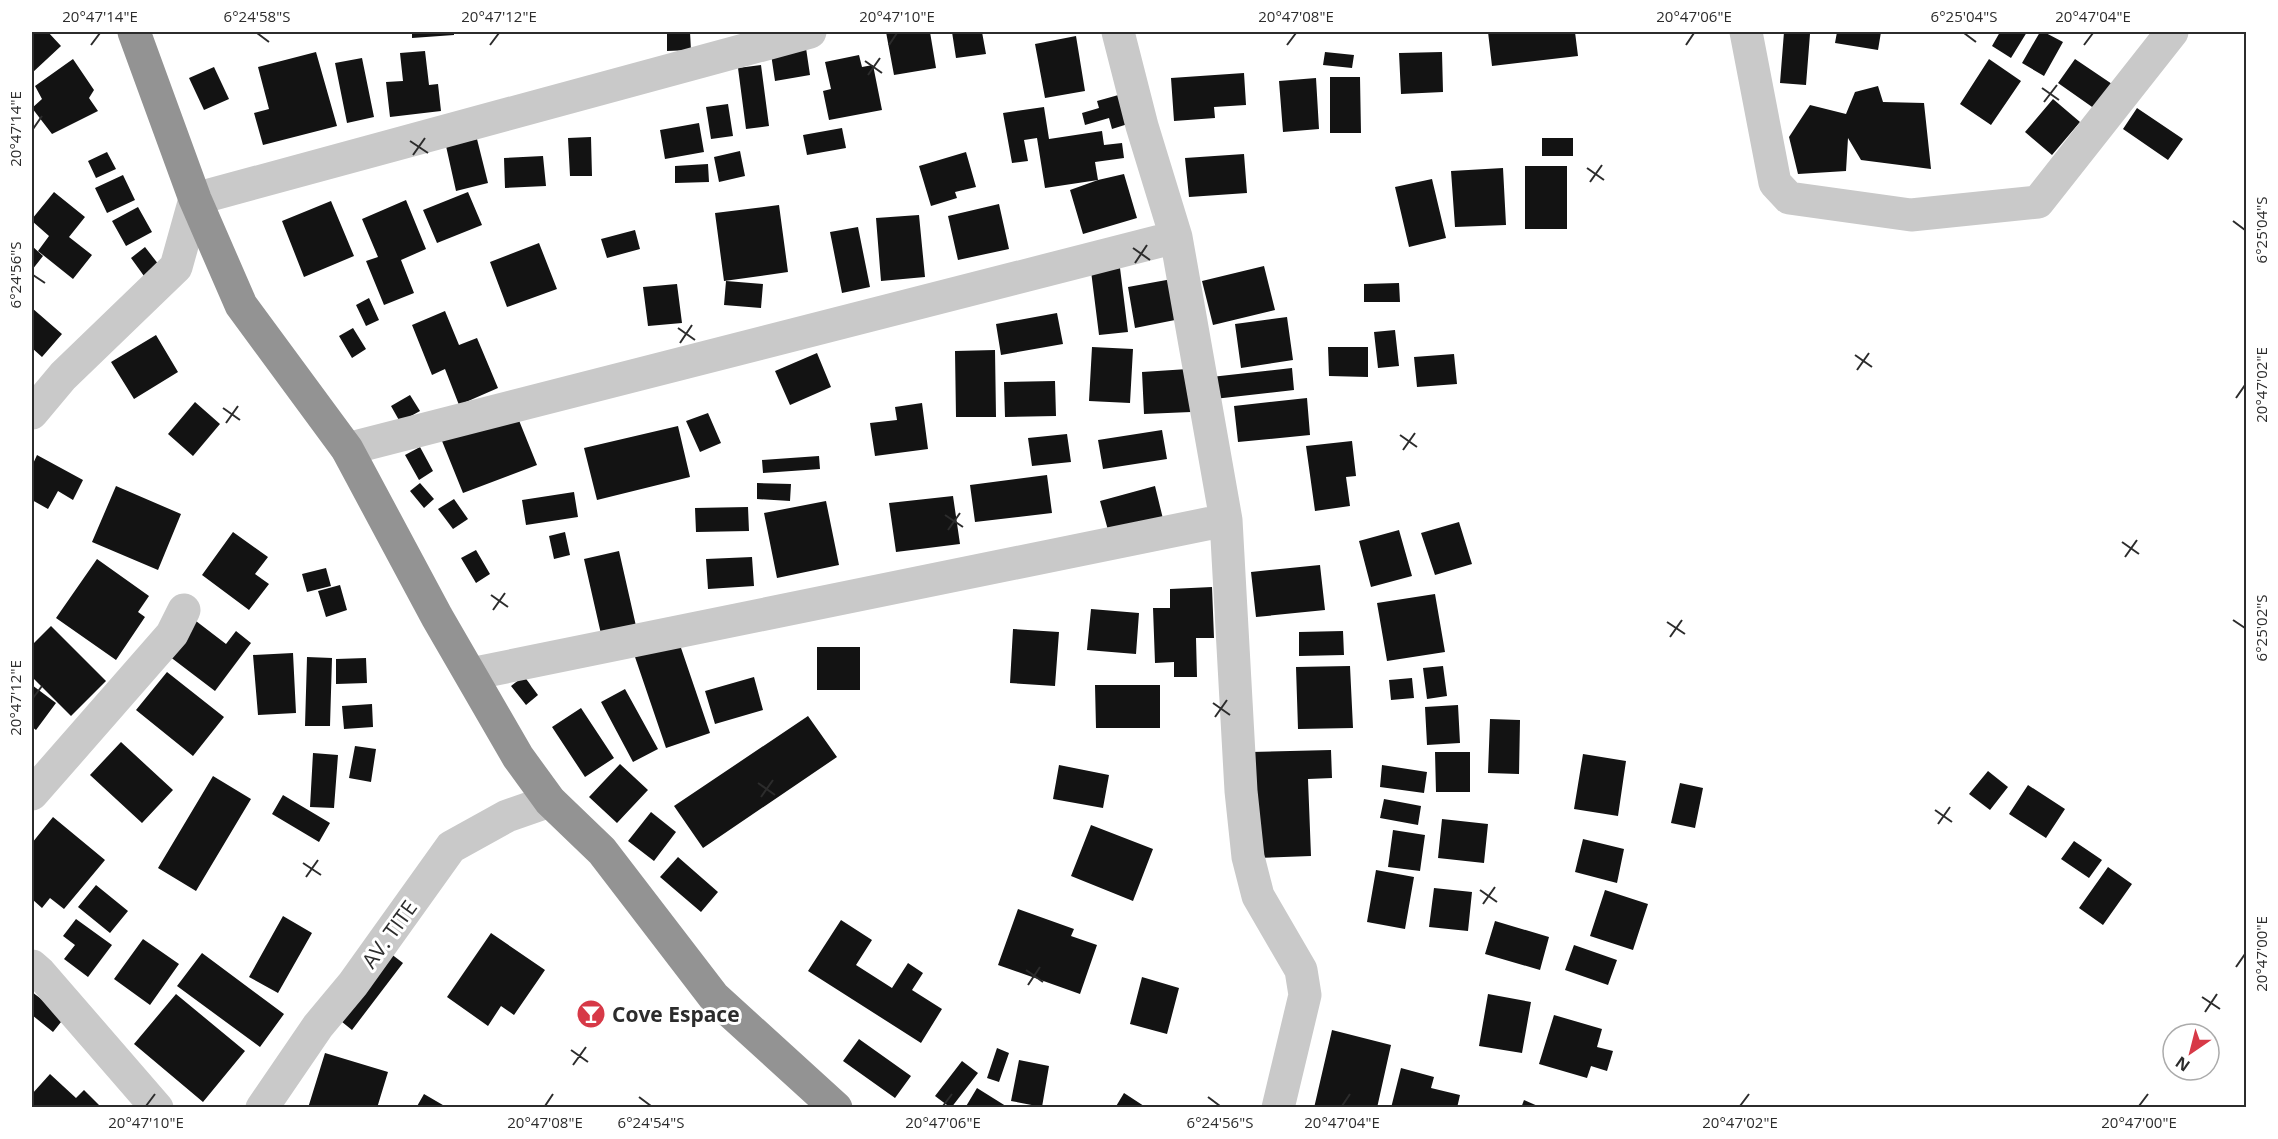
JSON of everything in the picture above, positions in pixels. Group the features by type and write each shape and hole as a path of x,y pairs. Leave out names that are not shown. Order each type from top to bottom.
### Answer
{"highway":[{"path":"134,32 195,199 241,305 347,449 437,617 518,757 550,801 602,852 714,997 836,1107"}],"street":[{"path":"32,413 63,376 176,267 195,199 810,32"},
{"path":"1118,32 1142,126 1176,237 1226,520 1241,791 1248,857 1258,896 1301,970 1305,995 1278,1107"},
{"path":"1746,32 1775,183 1789,198 1911,215 2038,202 2172,32"},
{"path":"347,449 1176,237"},
{"path":"471,674 1226,520"},
{"path":"32,794 172,634 184,610"},
{"name":"AV. TITE","path":"262,1107 318,1026 353,984 451,847 507,816 550,801"},
{"path":"32,966 157,1107"}],"building":[{"path":"32,32 48,32 61,46 32,73"},
{"path":"412,32 454,32 454,35 412,38"},
{"path":"667,32 690,32 691,50 667,51"},
{"path":"886,32 930,32 936,68 894,75"},
{"path":"952,32 982,32 986,54 956,58"},
{"path":"1488,32 1575,32 1578,56 1492,66"},
{"path":"1784,32 1810,34 1806,85 1780,83"},
{"path":"1837,32 1881,32 1878,50 1835,43"},
{"path":"2000,32 2027,32 2011,58 1992,46"},
{"path":"2040,32 2063,42 2044,76 2022,63"},
{"path":"1076,36 1085,91 1045,98 1035,44"},
{"path":"806,48 810,75 775,81 771,54"},
{"path":"425,51 429,85 438,84 441,111 390,117 386,82 403,81 400,53"},
{"path":"316,52 337,126 263,145 254,113 269,109 258,67"},
{"path":"1325,52 1354,55 1352,68 1323,65"},
{"path":"1442,52 1443,92 1401,94 1399,53"},
{"path":"859,55 862,67 873,65 882,110 829,120 823,91 831,89 825,62"},
{"path":"362,58 374,117 347,123 335,63"},
{"path":"73,59 94,90 89,98 98,111 52,134 32,108 42,99 35,86"},
{"path":"1989,59 2021,81 1991,125 1960,104"},
{"path":"2075,59 2112,84 2095,109 2058,83"},
{"path":"761,65 769,126 746,129 738,68"},
{"path":"214,67 229,99 204,110 189,78"},
{"path":"1244,73 1246,105 1214,107 1215,118 1174,121 1171,78"},
{"path":"1330,77 1360,77 1361,133 1330,133"},
{"path":"1316,78 1319,129 1283,132 1279,81"},
{"path":"1878,86 1883,102 1924,103 1931,169 1861,160 1848,138 1846,171 1798,174 1789,137 1810,105 1846,114 1855,92"},
{"path":"1122,94 1131,123 1112,129 1109,118 1085,125 1082,113 1099,108 1097,101"},
{"path":"2053,99 2080,122 2052,155 2025,132"},
{"path":"728,104 733,136 711,139 706,107"},
{"path":"1044,107 1049,139 1102,131 1104,145 1122,143 1124,158 1095,162 1098,180 1045,188 1037,138 1024,140 1028,161 1012,163 1003,113"},
{"path":"2137,108 2183,139 2168,160 2123,129"},
{"path":"699,123 704,152 665,159 660,130"},
{"path":"842,128 846,148 807,155 803,135"},
{"path":"591,137 592,176 570,176 568,138"},
{"path":"1542,138 1573,138 1573,156 1542,156"},
{"path":"477,139 488,183 456,191 446,146"},
{"path":"740,151 745,176 719,182 714,157"},
{"path":"107,152 116,169 96,178 88,161"},
{"path":"966,152 976,187 955,192 957,198 931,206 919,166"},
{"path":"1244,154 1247,193 1189,197 1185,158"},
{"path":"543,156 546,186 505,188 504,158"},
{"path":"708,164 709,182 675,183 675,166"},
{"path":"1525,166 1567,166 1567,229 1525,229"},
{"path":"1503,168 1506,225 1455,227 1451,171"},
{"path":"1124,174 1137,218 1083,234 1070,190"},
{"path":"123,175 135,200 107,213 95,188"},
{"path":"1432,179 1446,238 1409,247 1395,187"},
{"path":"54,192 85,217 69,237 92,255 73,279 38,251 49,236 32,219"},
{"path":"468,192 482,225 437,243 423,210"},
{"path":"406,200 426,249 401,260 414,293 384,305 366,261 378,257 362,219"},
{"path":"331,201 354,256 304,277 282,221"},
{"path":"999,204 1009,249 958,260 948,216"},
{"path":"779,205 788,272 724,281 715,213"},
{"path":"138,207 152,232 126,246 112,221"},
{"path":"919,215 925,277 881,281 876,218"},
{"path":"858,227 870,287 842,293 830,232"},
{"path":"635,230 640,249 607,258 601,239"},
{"path":"539,243 557,289 507,307 490,262"},
{"path":"32,246 43,256 32,270"},
{"path":"145,247 159,265 144,276 131,258"},
{"path":"1264,266 1275,310 1213,325 1202,281"},
{"path":"1120,268 1128,332 1099,335 1091,271"},
{"path":"1172,279 1180,319 1135,328 1128,287"},
{"path":"726,281 763,284 761,308 724,305"},
{"path":"1399,283 1400,302 1364,302 1364,284"},
{"path":"677,284 682,323 648,326 643,287"},
{"path":"369,298 379,320 366,326 356,305"},
{"path":"32,308 62,334 42,357 32,348"},
{"path":"445,311 459,345 477,338 498,388 459,405 445,369 432,375 412,325"},
{"path":"1057,313 1063,344 1001,355 996,324"},
{"path":"1287,317 1293,360 1241,368 1235,324"},
{"path":"353,328 366,349 352,358 339,336"},
{"path":"1395,330 1399,366 1378,368 1374,332"},
{"path":"156,335 178,372 134,399 111,362"},
{"path":"1092,347 1133,349 1130,403 1089,401"},
{"path":"1328,347 1368,347 1368,377 1329,376"},
{"path":"995,350 996,417 956,417 955,351"},
{"path":"817,353 831,387 790,405 775,371"},
{"path":"1454,354 1457,384 1417,387 1414,357"},
{"path":"1292,368 1294,390 1214,399 1211,377"},
{"path":"1188,369 1191,412 1144,414 1142,372"},
{"path":"1055,381 1056,416 1005,417 1004,382"},
{"path":"410,395 420,411 400,422 391,406"},
{"path":"1307,398 1310,435 1238,442 1234,406"},
{"path":"195,402 220,424 193,456 168,434"},
{"path":"922,403 928,449 875,456 870,423 897,420 895,407"},
{"path":"516,413 537,465 463,493 442,441"},
{"path":"708,413 721,443 700,452 686,421"},
{"path":"678,426 690,477 597,500 584,448"},
{"path":"1162,430 1167,459 1103,469 1098,440"},
{"path":"1067,434 1071,462 1032,466 1028,438"},
{"path":"1352,441 1356,476 1346,477 1350,506 1315,511 1306,446"},
{"path":"420,447 433,471 419,480 405,455"},
{"path":"37,455 83,480 73,500 58,491 48,509 32,500 32,466"},
{"path":"819,456 820,469 763,473 762,460"},
{"path":"1047,475 1052,513 975,522 970,485"},
{"path":"420,483 434,499 424,508 410,491"},
{"path":"757,483 791,484 790,501 757,499"},
{"path":"116,486 181,514 158,570 92,542"},
{"path":"1155,486 1165,527 1111,541 1100,501"},
{"path":"574,492 578,517 526,525 522,500"},
{"path":"953,496 960,544 896,552 889,503"},
{"path":"454,499 468,519 453,529 438,509"},
{"path":"826,501 839,565 777,578 764,513"},
{"path":"748,507 749,531 696,532 695,508"},
{"path":"1459,522 1472,564 1435,575 1421,533"},
{"path":"1399,530 1412,576 1371,587 1359,541"},
{"path":"233,532 268,557 255,574 269,584 249,610 202,575"},
{"path":"565,532 570,555 554,559 549,536"},
{"path":"476,550 490,574 476,583 461,558"},
{"path":"619,551 636,626 601,634 584,559"},
{"path":"752,557 754,586 708,589 706,559"},
{"path":"97,559 149,596 138,612 145,617 116,660 56,618"},
{"path":"1320,565 1325,610 1256,617 1251,572"},
{"path":"326,568 331,586 307,592 302,574"},
{"path":"340,585 347,610 326,617 318,591"},
{"path":"1212,587 1214,638 1196,638 1197,677 1174,677 1174,662 1155,663 1153,608 1170,608 1170,589"},
{"path":"1435,594 1445,652 1387,661 1377,603"},
{"path":"1091,609 1139,613 1136,654 1087,650"},
{"path":"196,621 226,644 236,631 251,643 215,691 169,656"},
{"path":"51,626 106,681 71,716 32,677 32,645"},
{"path":"1013,629 1059,632 1055,686 1010,683"},
{"path":"1343,631 1344,655 1299,656 1299,632"},
{"path":"679,642 710,733 666,748 635,657"},
{"path":"817,647 860,647 860,690 817,690"},
{"path":"293,653 296,713 258,715 253,655"},
{"path":"307,657 332,658 330,726 305,726"},
{"path":"366,658 367,683 336,684 336,659"},
{"path":"1350,666 1353,728 1298,729 1296,667"},
{"path":"1443,666 1447,696 1427,699 1423,668"},
{"path":"167,672 224,717 193,756 136,710"},
{"path":"524,676 538,695 526,705 511,686"},
{"path":"754,677 763,710 715,724 705,691"},
{"path":"1412,678 1414,698 1391,700 1389,680"},
{"path":"32,685 56,703 36,730 32,727"},
{"path":"1095,685 1160,685 1160,728 1096,728"},
{"path":"625,689 658,749 633,762 601,702"},
{"path":"372,704 373,727 344,729 342,706"},
{"path":"1458,705 1460,743 1427,745 1425,707"},
{"path":"581,708 614,758 585,777 552,727"},
{"path":"808,716 837,757 703,848 674,806"},
{"path":"1490,719 1520,720 1519,774 1488,773"},
{"path":"121,742 173,790 142,823 90,775"},
{"path":"355,746 376,749 371,782 349,778"},
{"path":"1331,750 1332,778 1308,779 1311,856 1255,858 1251,752"},
{"path":"1435,752 1470,752 1470,792 1436,792"},
{"path":"313,753 338,755 334,808 310,807"},
{"path":"1583,754 1626,761 1618,816 1574,809"},
{"path":"620,764 648,790 617,823 589,797"},
{"path":"1059,765 1109,775 1103,808 1053,799"},
{"path":"1382,765 1427,772 1424,793 1380,787"},
{"path":"1988,771 2008,787 1990,810 1969,794"},
{"path":"213,776 251,799 196,891 158,868"},
{"path":"1680,783 1703,788 1695,828 1671,823"},
{"path":"2028,785 2065,809 2046,838 2009,814"},
{"path":"283,795 330,823 319,842 272,814"},
{"path":"1384,799 1421,806 1418,825 1380,818"},
{"path":"651,812 676,832 654,861 628,841"},
{"path":"53,817 105,860 64,909 50,898 42,908 32,899 32,843"},
{"path":"1442,819 1488,824 1484,863 1438,858"},
{"path":"1091,825 1153,849 1133,901 1071,876"},
{"path":"1393,830 1425,835 1420,871 1388,867"},
{"path":"1583,839 1624,849 1617,883 1575,872"},
{"path":"2074,841 2102,860 2089,878 2061,859"},
{"path":"678,857 718,892 701,912 660,877"},
{"path":"2108,867 2132,884 2103,925 2079,908"},
{"path":"1376,870 1414,877 1405,929 1367,922"},
{"path":"96,885 128,911 110,933 78,907"},
{"path":"1434,888 1472,892 1468,931 1429,927"},
{"path":"1605,890 1648,904 1633,950 1590,936"},
{"path":"1018,909 1074,929 1071,936 1097,945 1080,994 998,965"},
{"path":"283,916 312,933 278,993 249,977"},
{"path":"76,919 112,945 88,977 64,959 75,945 63,936"},
{"path":"841,920 872,940 856,965 892,988 908,963 923,973 912,990 942,1009 921,1043 808,971"},
{"path":"1495,921 1549,937 1540,970 1485,954"},
{"path":"491,933 545,970 514,1015 501,1006 488,1026 447,997"},
{"path":"143,939 179,964 150,1005 114,979"},
{"path":"1574,945 1617,960 1608,985 1565,970"},
{"path":"382,947 403,963 352,1030 331,1013"},
{"path":"202,953 284,1014 260,1047 177,986"},
{"path":"1142,977 1179,988 1167,1034 1130,1024"},
{"path":"32,992 65,1017 53,1032 32,1015"},
{"path":"176,994 245,1051 203,1102 134,1044"},
{"path":"1488,994 1531,1002 1522,1053 1479,1046"},
{"path":"1554,1015 1602,1029 1597,1047 1613,1051 1607,1071 1591,1066 1587,1078 1539,1064"},
{"path":"1332,1030 1391,1045 1377,1108 1314,1108"},
{"path":"859,1039 911,1076 895,1098 843,1061"},
{"path":"997,1048 1009,1053 999,1082 987,1078"},
{"path":"325,1053 388,1072 377,1108 308,1108"},
{"path":"1019,1060 1049,1066 1042,1107 1011,1101"},
{"path":"962,1061 978,1073 951,1108 935,1096"},
{"path":"1401,1068 1434,1077 1431,1088 1460,1095 1457,1108 1391,1108"},
{"path":"50,1074 76,1098 84,1090 102,1108 32,1108 32,1094"},
{"path":"977,1088 1009,1108 965,1108"},
{"path":"1124,1093 1147,1108 1115,1108"},
{"path":"424,1094 448,1108 416,1108"},
{"path":"1524,1100 1540,1107 1540,1108 1521,1108"}],"place":[{"name":"Cove Espace","path":"591,1014"}]}
